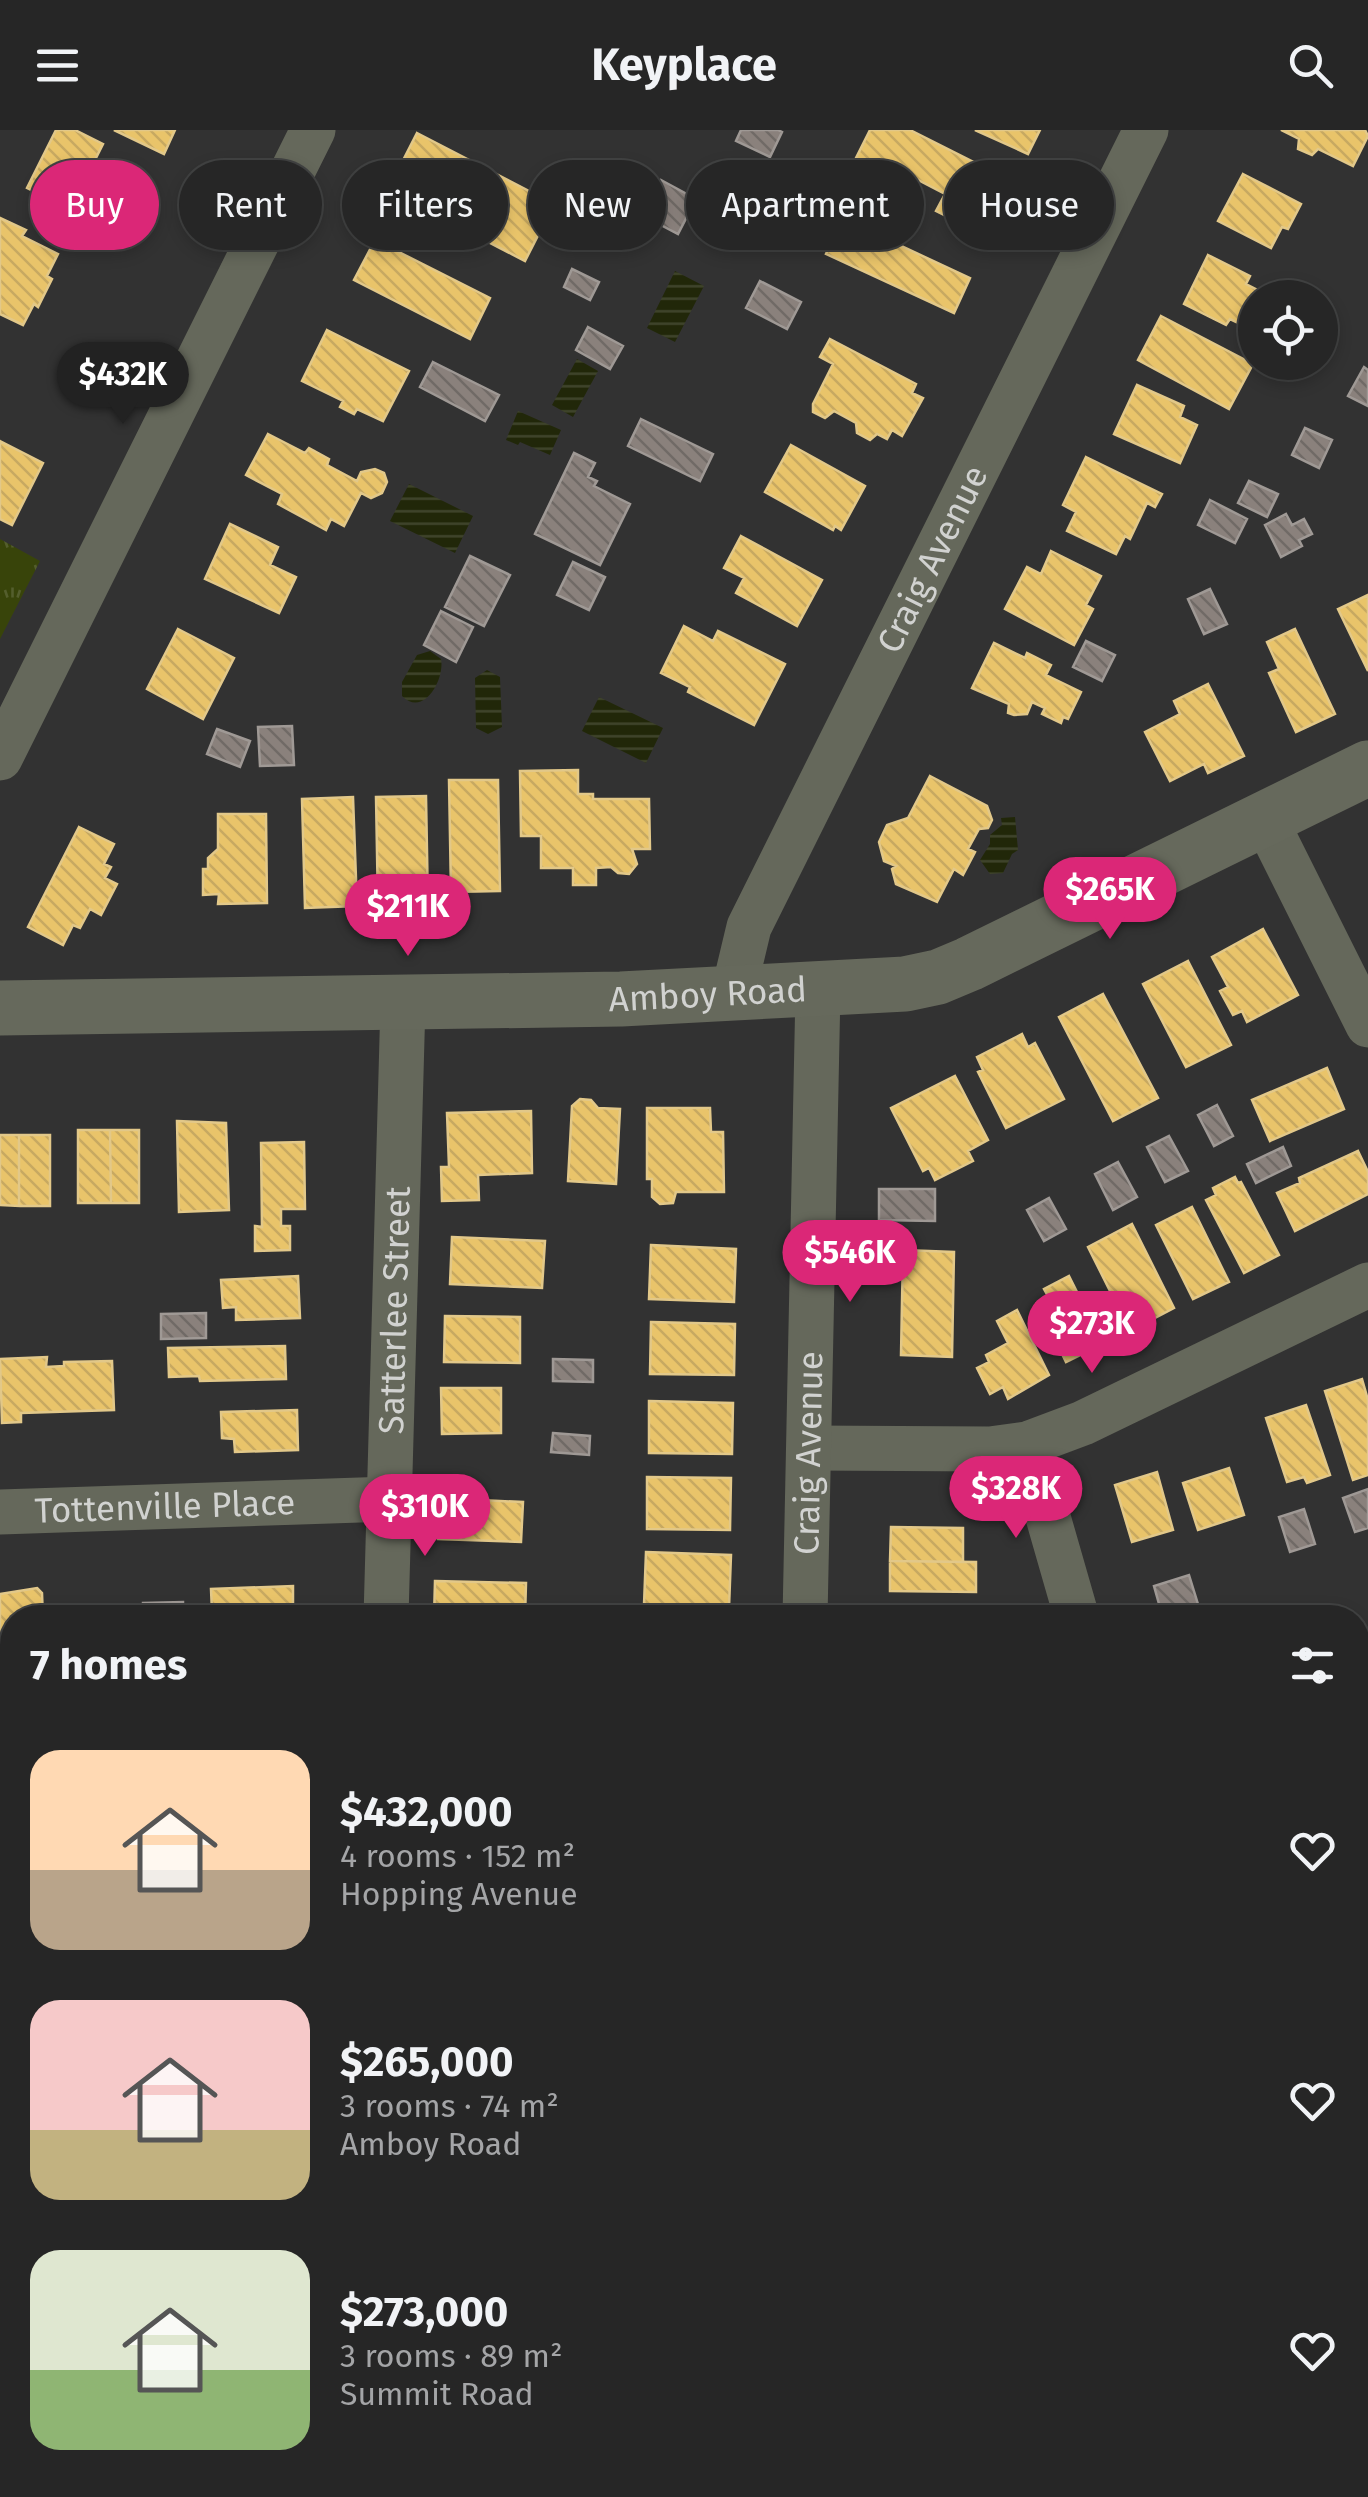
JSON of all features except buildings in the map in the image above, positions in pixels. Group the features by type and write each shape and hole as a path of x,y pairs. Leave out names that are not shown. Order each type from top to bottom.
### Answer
{"street":[{"path":"0,758 313,130"},
{"name":"Craig Avenue","path":"734,994 748,928 1146,130"},
{"name":"Amboy Road","path":"0,1008 734,994 888,986 938,976 1368,768"},
{"path":"1265,819 1368,1024"},
{"name":"Craig Avenue","path":"806,1605 818,990"},
{"name":"Satterlee Street","path":"386,1605 404,1002"},
{"path":"810,1448 990,1449 1027,1444 1083,1422 1368,1284"},
{"path":"1027,1444 1072,1605"},
{"name":"Tottenville Place","path":"0,1512 390,1499"}],"green space":[{"path":"0,539 40,561 0,639"}],"shaded area":[{"path":"675,271 704,286 675,342 647,328"},
{"path":"577,359 598,371 573,417 552,405"},
{"path":"518,411 561,430 550,455 506,440"},
{"path":"409,484 473,516 455,553 390,521"},
{"path":"430,651 441,659 440,676 425,699 410,702 402,696 402,682 417,655"},
{"path":"487,670 500,677 502,727 488,734 476,728 475,678"},
{"path":"599,697 663,728 646,763 582,731"},
{"path":"1015,817 1018,850 1003,873 990,874 980,860 990,844 990,835 1002,825 1001,818"}]}
